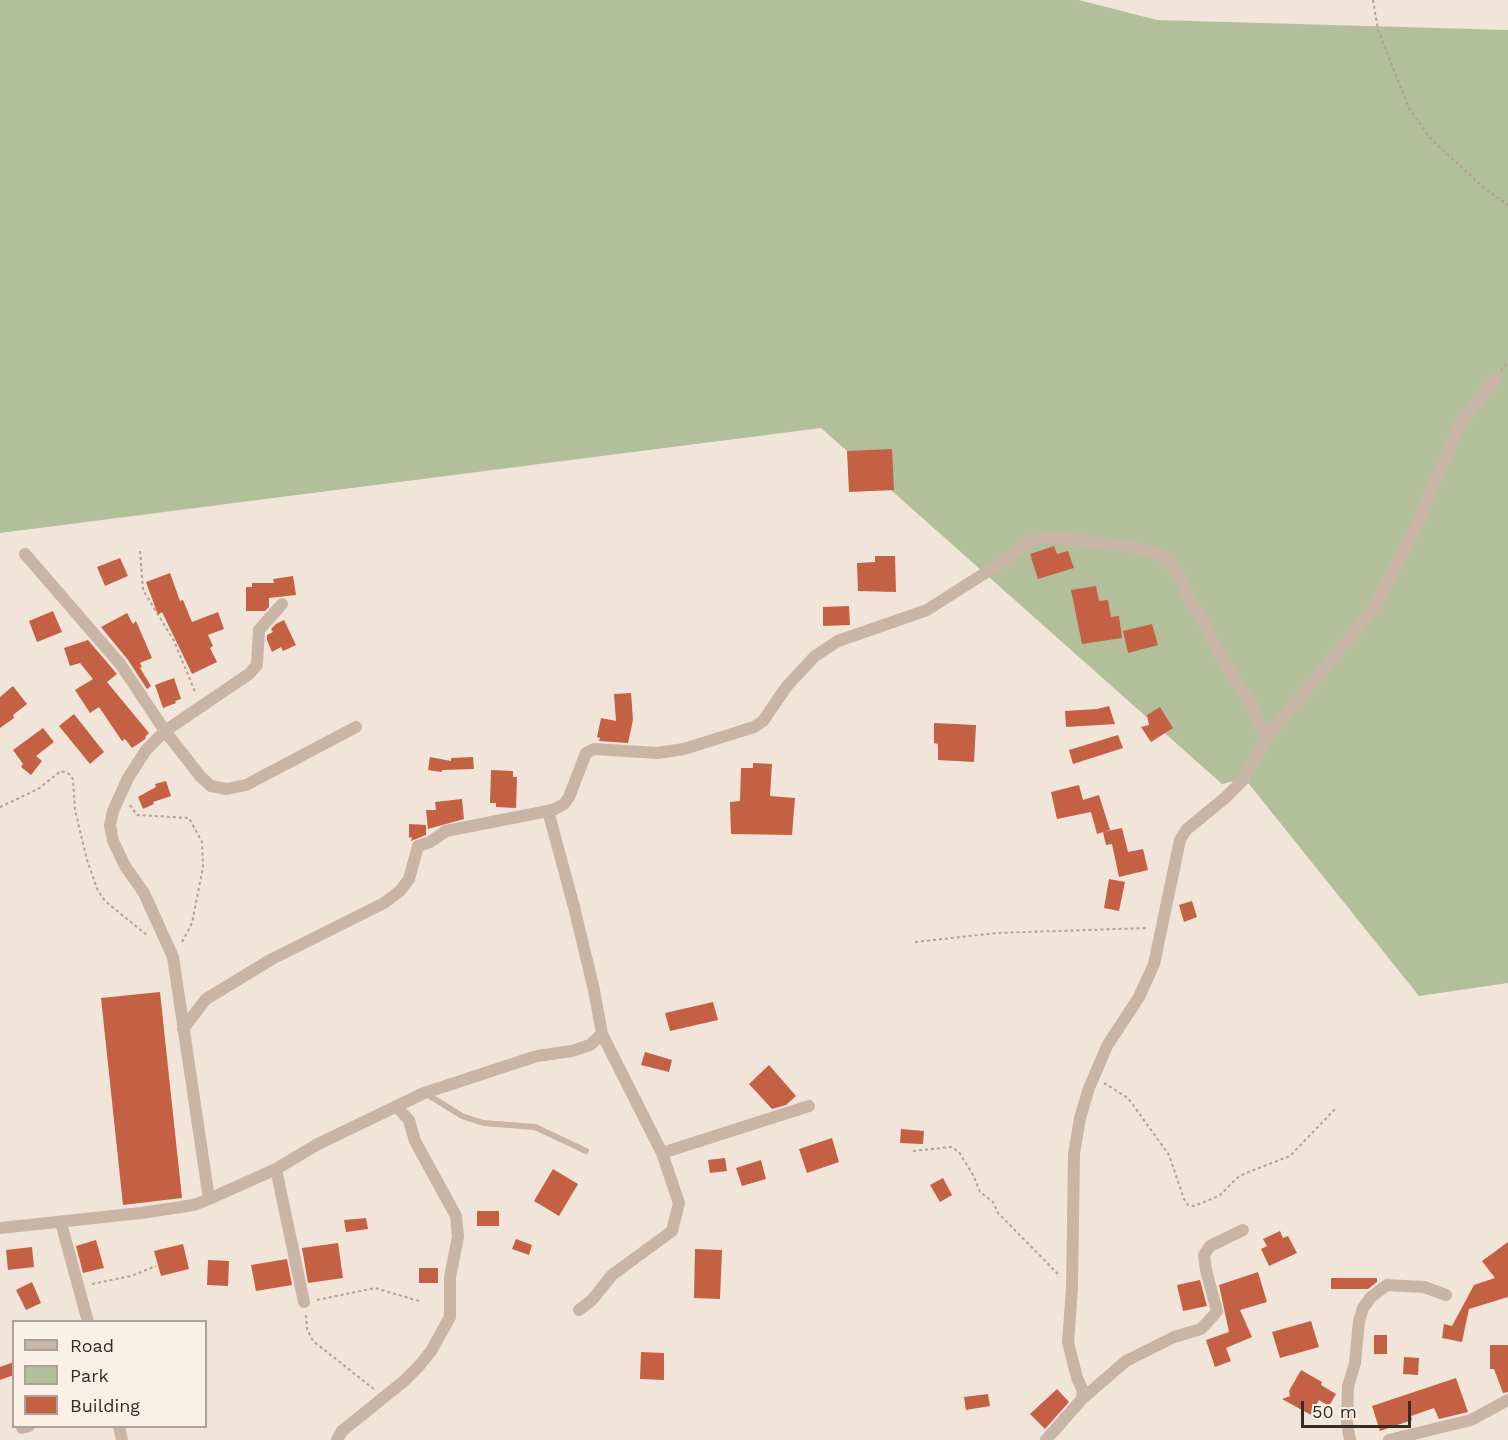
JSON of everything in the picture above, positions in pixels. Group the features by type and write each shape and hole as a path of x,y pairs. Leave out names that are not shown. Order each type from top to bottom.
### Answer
{"street":[{"path":"1082,1399 1083,1391 1077,1378 1068,1342 1072,1289 1074,1154 1080,1118 1107,1047 1139,997 1154,964 1180,840 1186,830 1244,779 1266,738 1374,608 1419,520 1459,426 1494,380"},
{"path":"183,1029 206,999 272,959 384,903 400,891 409,879 418,846 430,842 446,831 548,811 564,804 569,797 586,753 594,749 657,753 684,749 754,728 763,721 788,686 815,656 838,641 927,610 1007,559 1028,542 1049,537 1134,548 1159,554 1170,563 1180,576 1192,605 1205,624 1222,659 1251,704 1266,738"},
{"path":"25,554 121,665 165,730 200,776 211,786 227,789 246,785 356,727"},
{"path":"208,1199 173,957 144,893 125,866 113,841 110,825 113,811 146,750 165,730 249,674 257,665 259,630 282,604"},
{"path":"548,811 577,917 602,1034 662,1153 679,1203 672,1231 612,1275 592,1300 579,1310"},
{"path":"0,1228 141,1214 194,1205 276,1168 318,1144 424,1093 537,1056 572,1051 590,1045 602,1034"},
{"path":"337,1440 342,1431 404,1381 431,1351 450,1317 450,1277 458,1237 456,1216 415,1141 409,1120 396,1106"},
{"path":"662,1153 809,1106"},
{"path":"276,1168 304,1305"},
{"path":"61,1222 87,1320"},
{"path":"1046,1440 1082,1399 1126,1361 1174,1337 1201,1329 1208,1322 1217,1311 1204,1255 1209,1246 1243,1230"},
{"path":"1350,1440 1347,1422 1348,1386 1355,1363 1359,1321 1363,1308 1371,1297 1387,1285 1424,1287 1446,1295"},
{"path":"1389,1440 1471,1420 1508,1400"}],"lane":[{"path":"424,1093 472,1120 535,1128 586,1151"}],"path":[{"path":"1373,0 1378,30 1408,108 1430,138 1484,188 1508,205"},
{"path":"140,551 143,590 174,641 201,705"},
{"path":"0,807 38,789 60,771 69,774 73,779 75,810 87,860 98,891 105,901 156,943"},
{"path":"129,804 137,815 189,818 202,842 203,867 192,923 173,957"},
{"path":"915,942 998,933 1162,927"},
{"path":"1094,1077 1128,1098 1169,1155 1184,1199 1188,1205 1194,1206 1219,1196 1246,1173 1290,1156 1337,1107"},
{"path":"913,1151 951,1147 959,1152 980,1192 993,1202 998,1212 1072,1289"},
{"path":"77,1287 131,1276 156,1266"},
{"path":"384,1397 313,1341 308,1329 304,1305 375,1288 419,1301"}],"green space":[{"path":"0,0 1079,0 1157,20 1508,30 1508,983 1419,996 1245,779 1222,784 821,428 0,533"}],"building":[{"path":"892,449 894,490 849,492 847,451"},
{"path":"1054,546 1057,554 1068,551 1074,568 1038,579 1030,554"},
{"path":"875,556 895,556 896,592 858,591 857,563 875,562"},
{"path":"120,558 128,576 105,586 97,567"},
{"path":"170,573 180,601 183,600 192,622 218,612 224,629 208,635 213,646 210,648 217,662 192,674 162,612 158,615 146,582"},
{"path":"293,576 296,595 269,598 269,607 265,611 246,611 246,587 252,587 252,583 274,583 273,579"},
{"path":"1096,586 1099,601 1108,600 1111,617 1119,616 1122,638 1082,644 1071,590"},
{"path":"849,606 850,625 823,626 823,607"},
{"path":"53,611 62,632 37,642 29,621"},
{"path":"127,613 133,624 136,621 152,658 140,663 142,667 140,668 151,686 147,689 128,660 101,627"},
{"path":"284,620 296,645 283,651 281,647 272,652 267,635 273,632 271,629 276,624"},
{"path":"1152,624 1158,645 1128,653 1123,631"},
{"path":"88,640 117,674 107,682 149,733 144,740 132,748 125,739 122,741 99,707 90,713 75,690 93,679 80,663 70,666 64,648"},
{"path":"174,678 181,699 163,708 155,685"},
{"path":"13,686 27,704 13,715 14,718 0,728 0,697"},
{"path":"631,693 633,720 628,743 599,741 600,738 597,737 601,718 616,721 614,694"},
{"path":"1109,706 1115,724 1066,727 1065,711"},
{"path":"1160,707 1173,728 1151,742 1141,727 1149,725 1147,715"},
{"path":"74,714 104,752 90,764 59,726"},
{"path":"934,723 976,725 974,762 938,760 938,744 934,743"},
{"path":"43,728 54,742 36,756 42,761 31,775 21,767 23,764 13,750"},
{"path":"1118,735 1123,748 1073,764 1069,750"},
{"path":"430,757 451,761 451,758 473,757 474,769 442,770 442,772 428,770"},
{"path":"753,763 772,764 770,796 795,798 792,835 731,834 730,802 740,801 741,768 753,768"},
{"path":"491,770 513,771 513,777 517,777 516,808 496,807 496,803 490,803"},
{"path":"166,781 171,796 153,802 154,804 143,809 138,797 156,787 155,784"},
{"path":"1079,785 1083,800 1099,795 1110,830 1097,834 1091,812 1057,819 1051,792"},
{"path":"462,799 464,819 428,829 426,810 436,810 435,802"},
{"path":"409,824 426,825 426,835 411,841"},
{"path":"1122,828 1128,852 1143,849 1148,870 1119,877 1112,844 1106,845 1103,832"},
{"path":"1109,879 1125,882 1119,911 1104,908"},
{"path":"1192,901 1197,917 1184,922 1179,905"},
{"path":"160,992 182,1198 123,1205 101,998"},
{"path":"713,1002 718,1020 670,1031 665,1013"},
{"path":"645,1052 672,1060 669,1072 641,1065"},
{"path":"769,1065 796,1096 786,1105 772,1109 749,1084"},
{"path":"901,1129 924,1131 923,1144 900,1143"},
{"path":"832,1138 839,1162 807,1173 799,1149"},
{"path":"725,1158 727,1171 710,1173 708,1160"},
{"path":"761,1160 766,1179 742,1186 736,1168"},
{"path":"553,1169 578,1184 559,1216 534,1201"},
{"path":"943,1178 952,1195 940,1202 930,1185"},
{"path":"477,1211 499,1211 499,1226 477,1226"},
{"path":"366,1218 368,1229 346,1232 344,1220"},
{"path":"1280,1231 1283,1238 1288,1236 1297,1253 1269,1266 1261,1249 1267,1246 1263,1239"},
{"path":"516,1239 532,1245 529,1255 512,1249"},
{"path":"96,1240 104,1268 83,1273 76,1246"},
{"path":"1508,1242 1508,1297 1469,1309 1462,1342 1442,1338 1444,1324 1452,1326 1474,1285 1495,1278 1482,1261"},
{"path":"338,1243 343,1278 308,1283 302,1248"},
{"path":"183,1244 189,1269 161,1276 154,1251"},
{"path":"32,1247 34,1267 8,1270 6,1250"},
{"path":"695,1249 722,1250 720,1299 694,1298"},
{"path":"287,1259 292,1285 256,1291 251,1265"},
{"path":"208,1260 229,1261 228,1286 207,1285"},
{"path":"419,1268 438,1268 438,1283 419,1283"},
{"path":"1258,1272 1267,1302 1240,1310 1252,1337 1226,1348 1231,1361 1215,1367 1206,1340 1229,1332 1219,1285"},
{"path":"1331,1278 1377,1278 1377,1282 1368,1289 1331,1289"},
{"path":"1200,1280 1207,1306 1183,1311 1177,1285"},
{"path":"32,1282 41,1303 26,1310 16,1290"},
{"path":"1311,1321 1319,1347 1280,1358 1272,1332"},
{"path":"1374,1335 1387,1335 1387,1354 1374,1354"},
{"path":"1490,1345 1508,1345 1508,1392 1503,1393 1494,1369 1490,1369"},
{"path":"641,1352 664,1353 664,1380 640,1379"},
{"path":"1404,1357 1419,1358 1418,1375 1403,1374"},
{"path":"12,1363 12,1376 0,1380 0,1367"},
{"path":"1301,1370 1322,1382 1321,1385 1336,1394 1329,1406 1319,1400 1311,1415 1282,1399 1290,1396 1289,1391"},
{"path":"1456,1378 1468,1412 1439,1419 1434,1408 1411,1416 1412,1420 1380,1431 1372,1406"},
{"path":"1057,1389 1069,1402 1045,1429 1030,1414"},
{"path":"988,1394 990,1406 966,1410 964,1397"}]}
